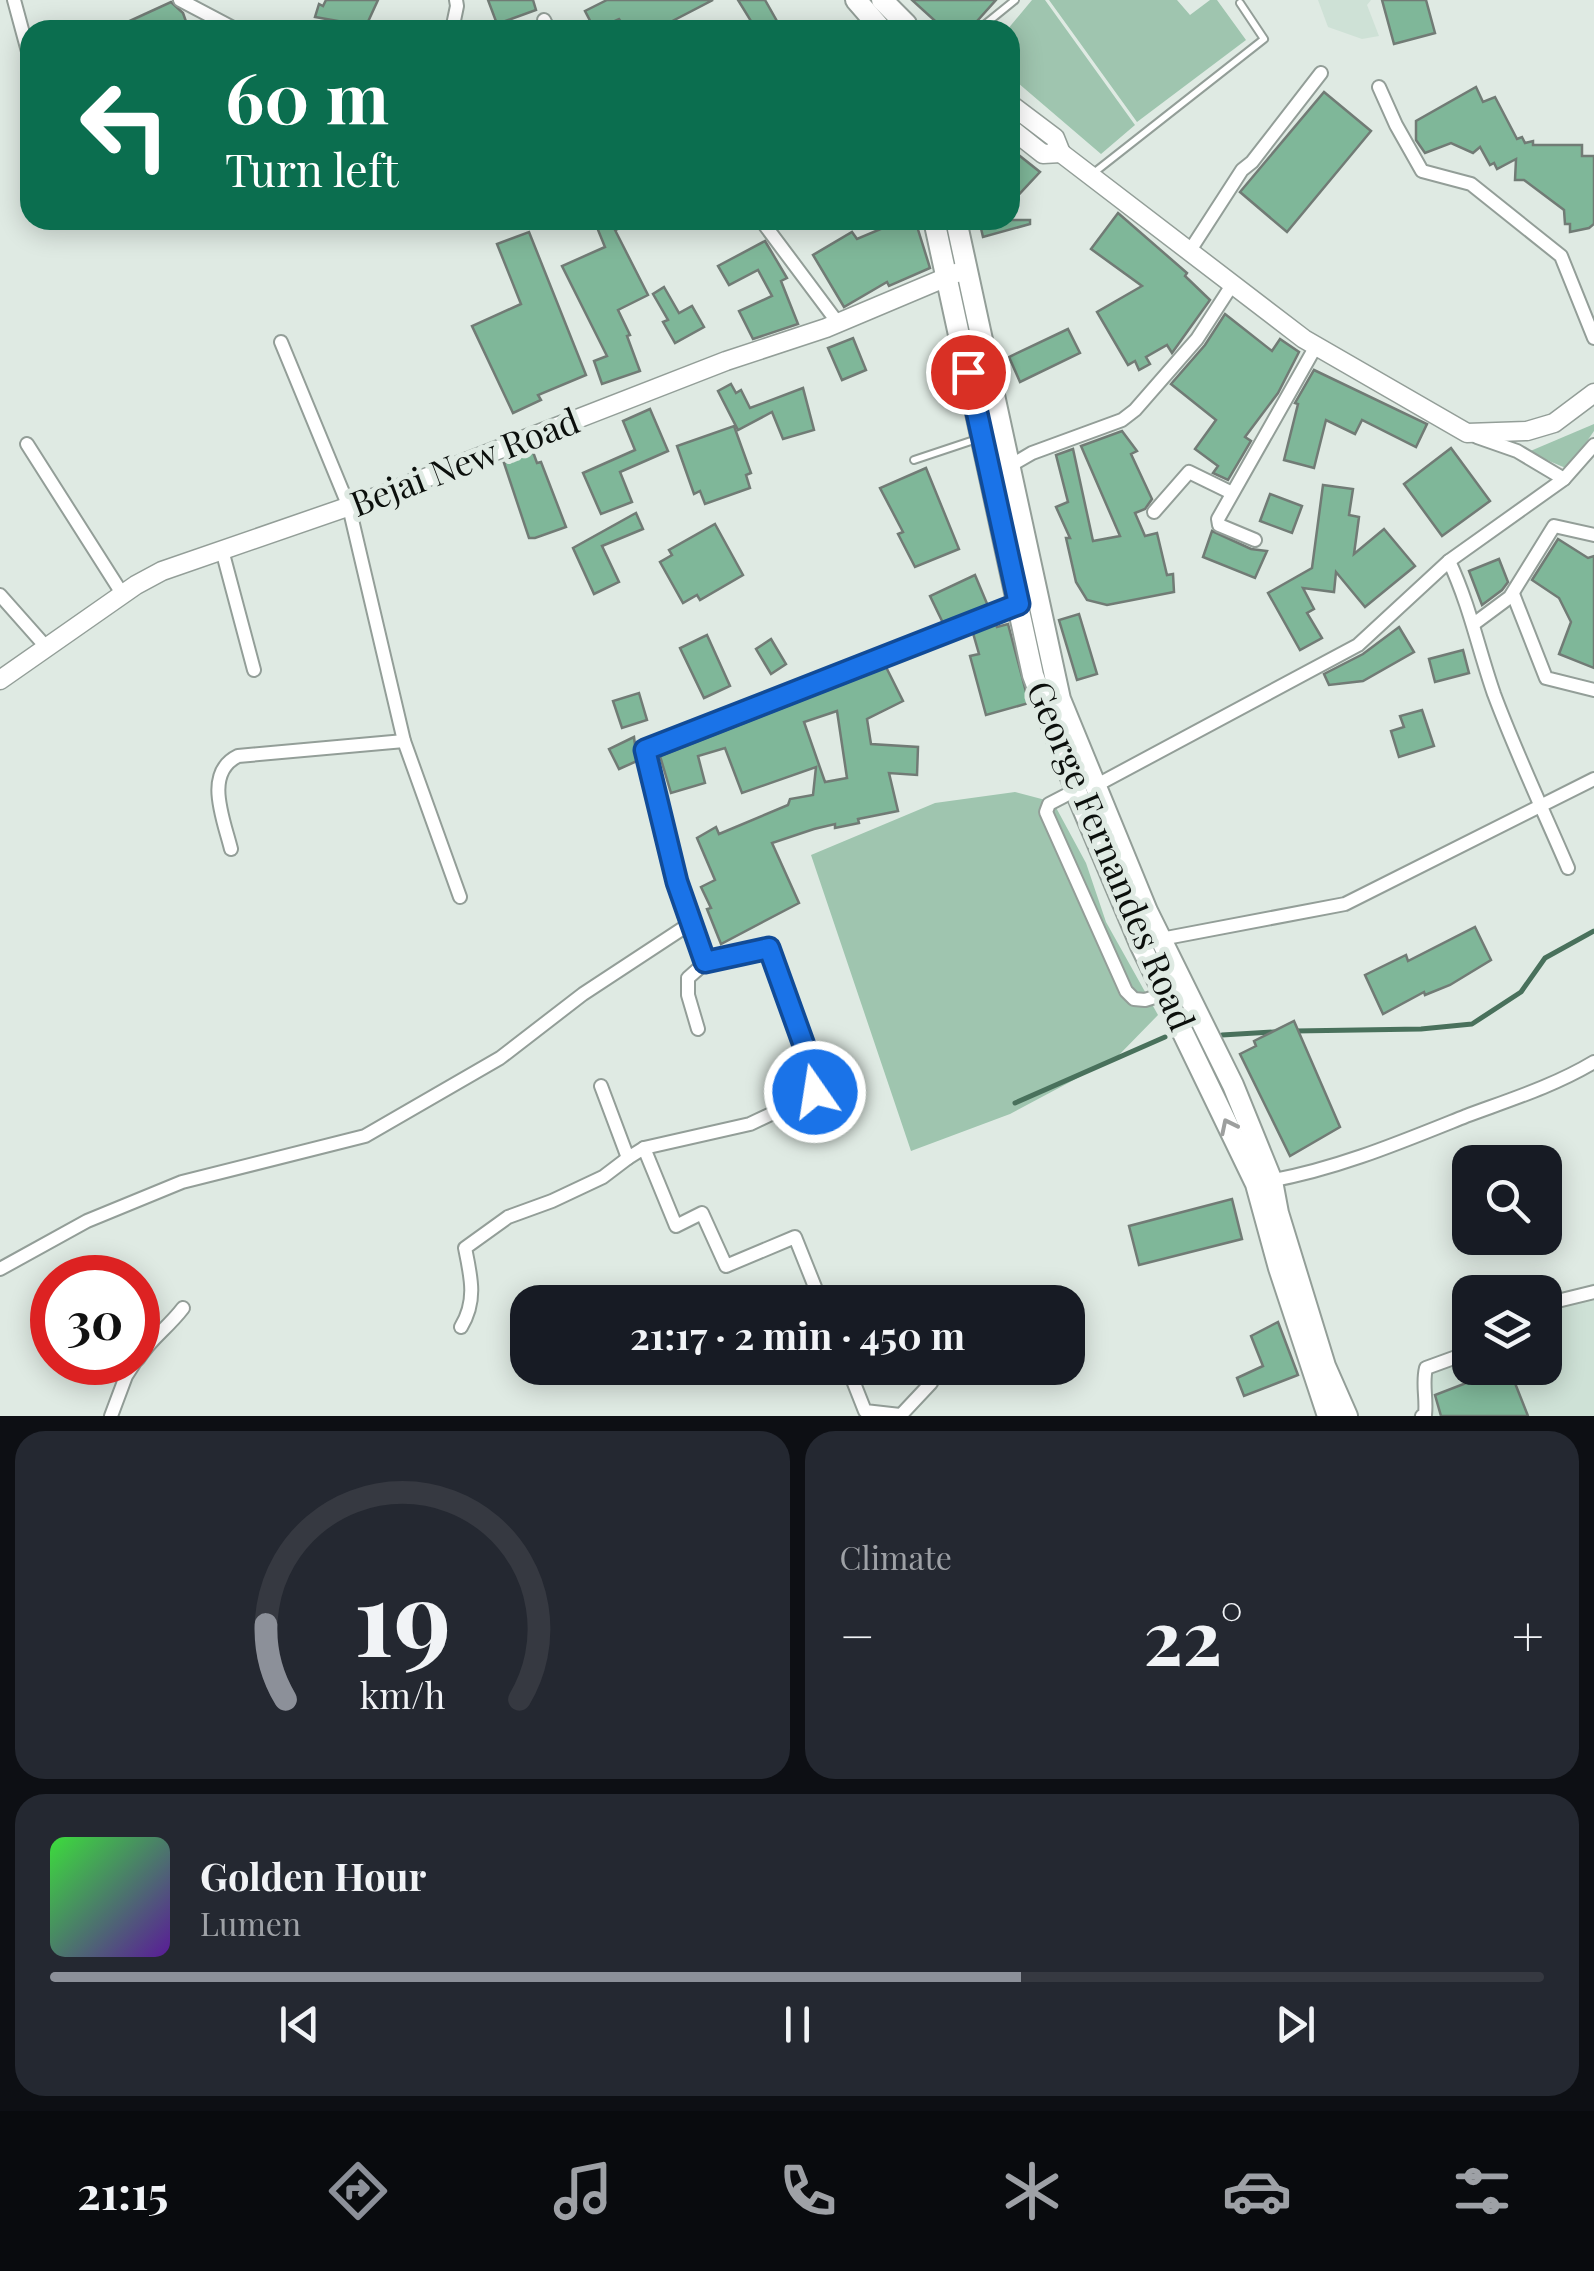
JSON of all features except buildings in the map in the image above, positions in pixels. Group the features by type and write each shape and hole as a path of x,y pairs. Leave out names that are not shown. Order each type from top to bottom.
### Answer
{"main road":[{"path":"856,0 873,20"},
{"path":"882,0 902,20"},
{"name":"George Fernandes Road","path":"938,230 956,272 1008,467 1060,699 1085,788 1164,994 1278,1213 1325,1366 1347,1416"},
{"name":"George Fernandes Road","path":"956,230 956,272 983,437 1033,675 1233,1086 1264,1182 1279,1268 1328,1416"}],"street":[{"path":"180,0 218,20"},
{"path":"1189,252 1242,170 1321,73"},
{"path":"1379,87 1422,170 1472,184 1561,256 1594,338"},
{"path":"1020,112 1055,138 1061,154 1316,346 1467,433 1517,451 1564,479"},
{"path":"1020,136 1043,154 1061,154"},
{"path":"768,230 838,323"},
{"name":"Bejai New Road","path":"0,680 162,571 349,507 726,361 838,323 956,272"},
{"path":"1008,467 1032,452 1122,420 1197,339 1232,285"},
{"path":"281,342 349,507 404,741 460,897"},
{"path":"1255,540 1218,524 1316,346"},
{"path":"1467,433 1527,431 1554,424 1594,393"},
{"path":"28,444 123,595"},
{"path":"1164,994 1145,1000 1134,999 1126,991 1046,812 1049,804 1358,645 1450,560 1564,479 1594,445"},
{"path":"1154,512 1189,472 1232,494"},
{"path":"1475,623 1512,594 1554,526 1594,534"},
{"path":"222,550 254,670"},
{"path":"1450,560 1475,623 1495,697 1568,868"},
{"path":"1512,594 1546,678 1594,690"},
{"path":"0,595 47,648"},
{"path":"705,962 677,882 645,750 1019,604"},
{"path":"231,849 218,788 220,769 228,760 404,741"},
{"path":"1160,939 1345,904 1594,778"},
{"path":"0,1269 87,1221 182,1182 365,1136 500,1058 583,994 691,923"},
{"path":"461,1327 472,1310 472,1280 464,1248 508,1216 603,1177 644,1148 750,1124 815,1092 810,1062 769,948 705,962 688,978 688,995 698,1030"},
{"path":"1264,1182 1309,1174 1356,1159 1544,1086 1594,1062"},
{"path":"601,1086 628,1158"},
{"path":"644,1148 676,1226 702,1213 726,1266 795,1237 815,1285"},
{"path":"1562,1300 1594,1292"},
{"path":"160,1332 183,1308"},
{"path":"1422,1416 1427,1400 1423,1382 1426,1368 1452,1359"},
{"path":"111,1416 125,1385"},
{"path":"855,1385 865,1411 900,1416 929,1385"}],"lane":[{"path":"990,20 1015,0"},
{"path":"1090,176 1264,39 1240,4"},
{"path":"914,460 983,437"}],"shaded area":[{"path":"1318,0 1371,0 1367,5 1379,36 1362,39 1328,27"},
{"path":"1594,1283 1594,1416 1412,1416 1430,1408 1433,1395 1424,1368 1452,1356 1452,1385 1562,1385 1562,1296"}],"green space":[{"path":"1032,0 1045,0 1135,125 1101,154 1020,85 1020,20 1015,20"},
{"path":"1049,0 1177,0 1190,15 1210,0 1217,0 1246,40 1137,122"},
{"path":"1594,424 1594,431 1568,469 1528,452"},
{"path":"1015,792 1053,802 1086,863 1106,922 1158,1015 1117,1057 1010,1114 911,1151 811,855 935,803"}],"waterway":[{"path":"1295,1031 1472,1024 1521,992 1545,958 1594,931"},
{"path":"1222,1035 1274,1032"},
{"path":"1015,1103 1165,1037"}],"route":[{"path":"815,1092 810,1062 769,948 705,962 677,882 645,750 1019,604 968,372"}]}
